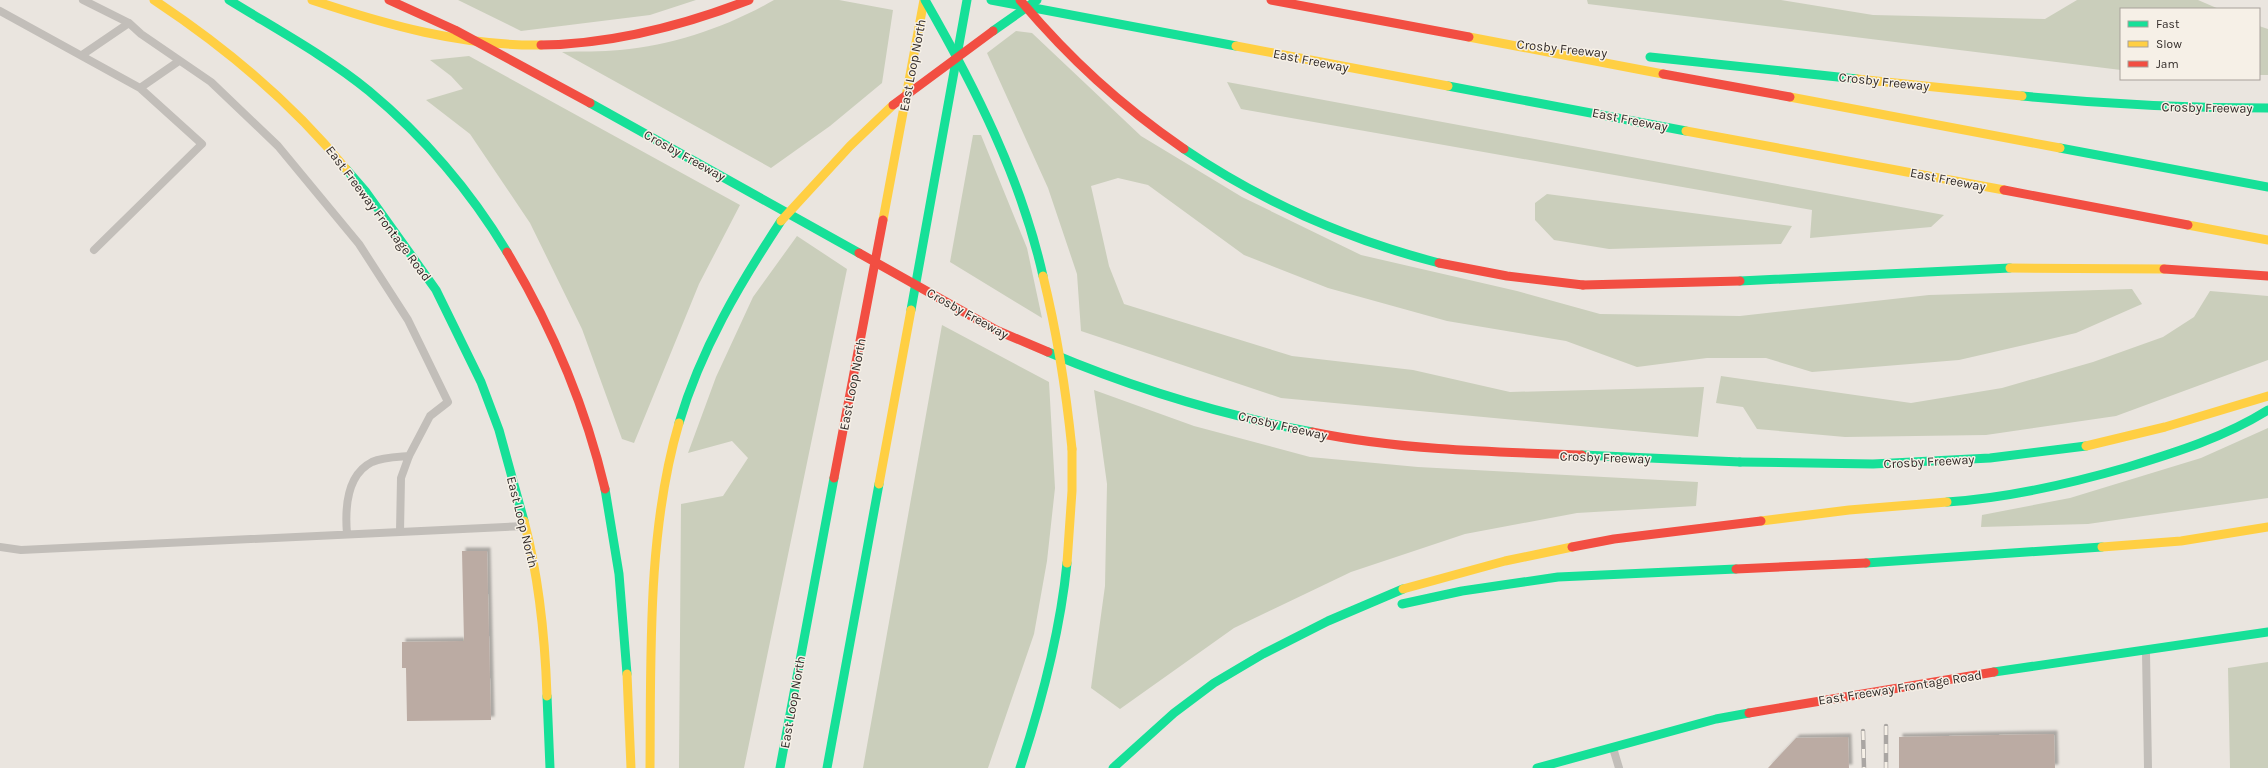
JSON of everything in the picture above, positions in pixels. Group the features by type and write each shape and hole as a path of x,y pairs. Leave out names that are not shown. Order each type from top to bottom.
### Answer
{"main road":[{"name":"East Freeway Frontage Road","path":"154,0 192,25 255,76 320,137 366,192 436,290"},
{"path":"229,0 320,56 385,105 440,159 496,232 521,274 547,326 574,387 597,454 610,511 620,585 631,768"},
{"path":"312,0 414,30 485,43 534,44 584,42 647,33 700,19 749,0"},
{"name":"Crosby Freeway","path":"389,0 455,30 519,63 996,330 1095,372 1187,402 1280,426 1351,440 1449,450 1740,462 1873,464 1998,458 2073,448 2165,427 2268,396"},
{"name":"East Loop North","path":"780,768 924,0"},
{"path":"924,0 976,90 1026,212 1048,288 1059,338 1066,385 1072,449 1071,542 1062,606 1048,678 1020,768"},
{"path":"828,768 968,0"},
{"name":"East Freeway","path":"991,0 1037,4 2268,240"},
{"path":"1020,0 1040,26 1128,110 1175,145 1289,208 1336,229 1432,262 1513,276 1583,285 1757,280 1990,268 2092,267 2175,269 2268,276"},
{"path":"1271,0 1502,42 2268,187"},
{"path":"650,768 650,680 656,586 664,500 672,448 704,356 730,301 781,221 818,178 875,121 932,76 1037,4"},
{"name":"Crosby Freeway","path":"1502,42 1597,52"},
{"name":"Crosby Freeway","path":"1636,56 2092,103 2199,108 2268,108"},
{"name":"East Loop North","path":"436,290 481,382 499,430 533,555 546,668 550,768"},
{"path":"1113,768 1174,713 1214,683 1263,654 1328,621 1401,590 1505,561 1555,550 1638,536 1849,510 1993,499 2089,478 2171,454 2242,426 2268,410"},
{"path":"1391,607 1462,591 1558,577 1617,573 1818,566 2004,555 2181,541 2268,528"},
{"path":"1263,654 1339,623 1376,611"},
{"name":"East Freeway Frontage Road","path":"1537,768 1612,746 1716,719 1807,702 2024,667 2146,651 2268,632"}],"lane":[{"path":"83,0 129,23 141,34 210,82 278,146 359,244 408,320 448,402 430,416 409,456 401,478 400,532"},
{"path":"0,11 140,88 202,144 94,250"},
{"path":"82,55 129,23"},
{"path":"140,88 179,61"},
{"path":"347,534 346,504 362,471 372,462 409,456"},
{"path":"0,547 21,550 525,526"},
{"path":"2146,651 2148,768"},
{"path":"1612,746 1619,768"}],"green space":[{"path":"458,0 696,0 650,15 521,31"},
{"path":"774,0 839,0 893,10 882,83 830,126 771,168 562,52 620,50 660,44 719,26 756,10"},
{"path":"1587,0 1781,0 1873,15 2045,19 2077,0 2198,0 2217,8 2120,8 2120,70 1588,4"},
{"path":"2260,26 2268,29 2268,75 2260,75"},
{"path":"1016,31 1032,33 1141,136 1242,197 1361,255 1517,291 1600,314 1740,316 1929,295 2132,289 2142,304 2076,333 1959,360 1812,372 1766,358 1707,358 1637,367 1566,341 1447,321 1328,288 1244,255 1148,185 1118,178 1091,186 1109,266 1124,304 1292,356 1413,370 1510,392 1704,387 1698,437 1281,398 1081,331 1077,274 1048,188 987,53"},
{"path":"469,56 740,205 699,284 634,443 622,439 582,329 530,223 470,134 426,100 463,89 451,76 430,60"},
{"path":"1227,82 1944,215 1931,227 1810,238 1812,210 1241,109"},
{"path":"973,135 981,135 1027,248 1042,318 950,262"},
{"path":"1547,194 1792,226 1781,244 1609,249 1554,240 1535,220 1535,203"},
{"path":"797,236 847,269 744,768 679,768 681,504 723,496 748,458 732,441 688,453 716,377 753,297"},
{"path":"2210,291 2268,296 2268,360 2116,416 1986,435 1845,437 1757,429 1743,407 1716,403 1721,376 1911,403 2002,388 2093,362 2163,337 2194,317"},
{"path":"942,325 1049,382 1055,488 1047,561 1034,634 988,768 863,768"},
{"path":"1094,390 1194,426 1310,457 1418,467 1698,482 1696,506 1577,513 1465,534 1351,572 1234,628 1120,709 1091,688 1105,586 1107,484"},
{"path":"2268,428 2268,498 2088,524 1981,527 1982,515 2070,498 2201,458"},
{"path":"2268,662 2268,768 2230,768 2228,668"}],"building":[{"path":"462,551 487,551 491,720 407,721 406,668 402,668 402,642 464,641"},
{"path":"2054,734 2055,768 1899,768 1899,737"},
{"path":"1848,737 1849,768 1768,768 1796,738"}],"railway":[{"path":"1886,726 1886,768"},
{"path":"1863,731 1864,768"}],"traffic: fast":[{"path":"229,0 336,66 389,108 445,166 478,208 507,252"},
{"path":"925,0 979,100 1009,169 1034,240 1043,276"},
{"path":"911,310 967,0"},
{"path":"991,0 1236,46"},
{"path":"993,31 1037,0"},
{"path":"1650,57 1857,79"},
{"path":"1448,86 1686,131"},
{"path":"2022,96 2145,105 2268,108"},
{"path":"590,103 859,253"},
{"path":"2060,148 2268,187"},
{"path":"1184,149 1244,186 1307,217 1372,243 1439,263"},
{"path":"346,169 366,192 436,290 481,382 499,430 524,521"},
{"path":"679,423 698,369 722,318 750,269 781,221"},
{"path":"1740,281 2010,268"},
{"path":"1048,352 1145,389 1211,409 1312,432"},
{"path":"1947,502 2016,494 2084,479 2128,467 2218,436 2252,420 2268,410"},
{"path":"1740,462 1873,464 1990,458 2086,446"},
{"path":"1582,455 1740,462"},
{"path":"780,768 834,478"},
{"path":"827,768 879,484"},
{"path":"605,489 619,574 627,674"},
{"path":"1866,563 2102,547"},
{"path":"1020,768 1036,718 1055,641 1067,563"},
{"path":"1402,604 1462,591 1558,577 1736,569"},
{"path":"1113,768 1174,713 1214,683 1263,654 1328,621 1403,589"},
{"path":"1994,672 2268,632"},
{"path":"547,696 550,768"},
{"path":"1537,768 1716,719 1749,713"}],"traffic: slow":[{"path":"154,0 206,37 256,77 303,121 346,169"},
{"path":"312,0 368,18 453,38 482,42 541,45"},
{"path":"883,220 924,0"},
{"path":"1469,37 1663,74"},
{"path":"1236,46 1448,86"},
{"path":"1857,79 2022,96"},
{"path":"1790,97 2060,148"},
{"path":"781,221 850,146 893,105"},
{"path":"1686,131 2004,190"},
{"path":"2188,225 2268,240"},
{"path":"2010,268 2164,269"},
{"path":"1043,276 1053,319 1067,405 1072,449"},
{"path":"879,484 911,310"},
{"path":"2086,446 2165,427 2268,396"},
{"path":"650,768 651,638 656,550 661,507 679,423"},
{"path":"1067,563 1072,491 1072,449"},
{"path":"1761,521 1849,510 1947,502"},
{"path":"524,521 534,564 540,607 545,652 547,696"},
{"path":"2102,547 2181,541 2268,527"},
{"path":"1403,589 1505,561 1572,547"},
{"path":"627,674 631,768"}],"traffic: jam":[{"path":"389,0 455,30 590,103"},
{"path":"541,45 594,41 647,32 698,18 749,0"},
{"path":"1020,0 1077,62 1117,98 1184,149"},
{"path":"1271,0 1469,37"},
{"path":"893,105 993,31"},
{"path":"1663,74 1790,97"},
{"path":"2004,190 2188,225"},
{"path":"834,478 883,220"},
{"path":"507,252 553,338 565,367 588,427 605,489"},
{"path":"859,253 996,330 1048,352"},
{"path":"1439,263 1507,276 1583,285"},
{"path":"2164,269 2268,276"},
{"path":"1583,285 1740,281"},
{"path":"1312,432 1379,443 1446,449 1582,455"},
{"path":"1572,547 1614,539 1761,521"},
{"path":"1736,569 1866,563"},
{"path":"1749,713 1994,672"}]}
